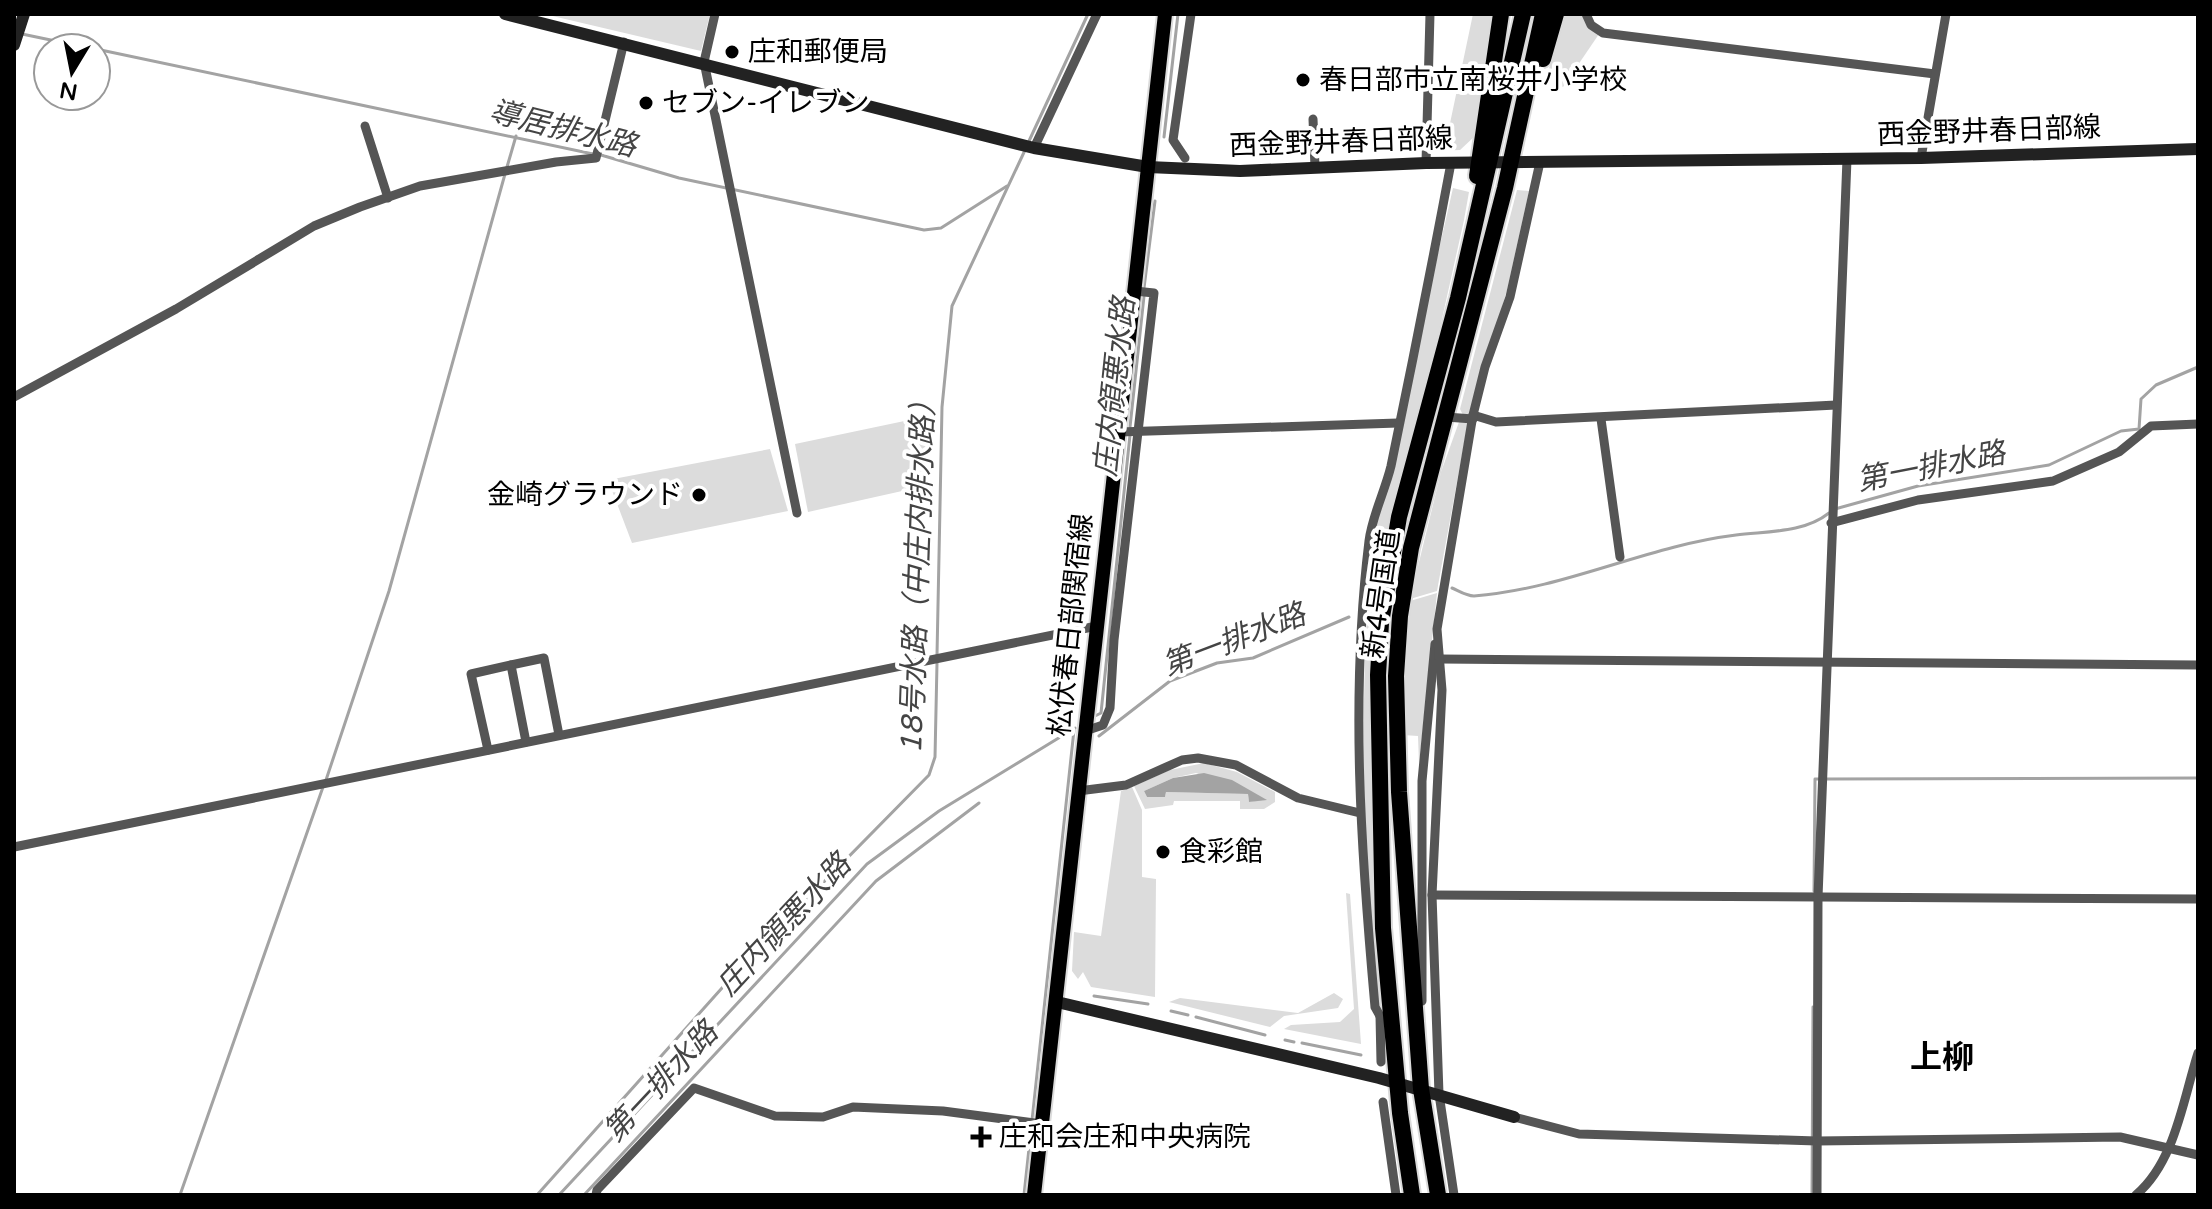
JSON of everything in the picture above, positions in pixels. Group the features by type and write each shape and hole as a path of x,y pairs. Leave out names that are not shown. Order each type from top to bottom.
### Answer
{"highway":[{"path":"1485,163 1501,14"},
{"path":"1485,163 1523,14"},
{"name":"新4号国道","path":"1438,1195 1439,1159 1421,1089 1399,792 1396,676 1411,548 1511,163 1543,14"},
{"path":"1511,163 1527,130 1556,14"},
{"name":"新4号国道","path":"1412,1195 1385,1019 1379,648 1391,553 1431,405 1435,360 1485,163"}],"main road":[{"name":"西金野井春日部線","path":"505,14 1034,148 1148,167 1240,171 1426,163 1921,158 2198,149"},
{"name":"松伏春日部関宿線","path":"1034,1195 1097,626 1129,433 1142,292 1148,167 1165,14"},
{"path":"14,45 20,20"},
{"path":"1057,1002 1396,1082 1514,1117"}],"street":[{"path":"715,14 704,62 797,513"},
{"path":"1034,148 1097,14"},
{"path":"1185,158 1173,140 1191,14"},
{"path":"1426,163 1430,14"},
{"path":"1586,14 1591,25 1603,33 1935,74"},
{"path":"1921,158 1946,14"},
{"path":"14,397 176,309 314,226 420,186 596,158 624,42"},
{"path":"1313,119 1315,167"},
{"path":"365,126 388,198"},
{"path":"1817,1195 1818,897 1847,159"},
{"path":"1418,1039 1422,988 1422,781 1437,629 1473,417 1485,367 1510,297 1540,162"},
{"path":"1381,1062 1385,1019 1375,1007 1360,813 1358,681 1368,551 1390,468 1451,163"},
{"path":"1446,417 1473,417 1496,422 1601,419 1836,405"},
{"path":"1601,419 1620,557"},
{"path":"1085,731 1094,731 1103,725 1110,708 1129,433 1398,423"},
{"path":"1831,523 1918,500 2053,481 2119,452 2151,426 2198,424"},
{"path":"14,847 1097,626"},
{"path":"1437,629 1440,659 1432,895 1439,1159 1454,1195"},
{"path":"488,750 471,674 544,658 559,735"},
{"path":"1440,659 1826,665 2198,665"},
{"path":"511,665 526,742"},
{"path":"1078,791 1126,785 1182,760 1198,758 1236,765 1327,811 1360,813"},
{"path":"1432,895 2198,899"},
{"path":"2136,1195 2152,1178 2168,1148 2198,1053"},
{"path":"596,1195 597,1190 694,1088 775,1116 823,1117 853,1107 943,1111 1042,1124"},
{"path":"1383,1102 1396,1195"},
{"path":"1514,1117 1579,1134 1817,1141 2120,1137 2198,1155"}],"shaded area":[{"path":"544,14 710,14 701,51"},
{"path":"1473,14 1492,14 1475,136 1460,150 1430,151 1449,128"},
{"path":"1566,14 1582,14 1599,34 1563,87 1546,78"},
{"path":"1453,188 1469,192 1464,220 1422,409 1391,519 1376,608 1367,611 1377,521"},
{"path":"1517,190 1529,191 1507,290 1470,416 1464,417 1460,409"},
{"path":"933,415 929,485 808,512 795,444"},
{"path":"1459,422 1468,422 1437,591 1410,599 1441,472"},
{"name":"金崎グラウンド","path":"770,449 788,511 632,543 608,480"},
{"path":"1437,593 1419,764 1418,736 1403,735 1407,620 1410,601"},
{"path":"1376,611 1377,934 1383,1012 1379,1007 1370,909 1364,761 1367,613"},
{"path":"1204,763 1237,772 1275,792 1275,802 1264,809 1240,809 1240,801 1174,801 1173,805 1145,809 1134,786 1170,770","holes":["1196,773 1264,799 1249,802 1248,794 1166,792 1165,797 1147,797 1144,791 1173,778"]},
{"path":"1204,773 1232,780 1267,800 1249,802 1248,794 1166,792 1165,797 1147,797 1144,791 1173,778"},
{"path":"1132,787 1142,810 1142,877 1156,879 1155,997 1091,987 1083,972 1078,979 1072,971 1074,932 1101,936 1121,791"},
{"path":"1346,893 1350,894 1361,1044 1284,1029 1291,1025 1340,1022 1354,1009"},
{"path":"1334,993 1343,999 1338,1008 1284,1016 1270,1027 1169,1002 1180,998 1298,1013"}],"waterway":[{"name":"18号水路（中庄内排水路）","path":"1029,141 1088,14"},
{"name":"庄内領悪水路","path":"1164,137 1178,14"},
{"name":"導居排水路","path":"22,34 32,36"},
{"name":"導居排水路","path":"112,52 593,154"},
{"path":"507,167 516,136"},
{"name":"18号水路（中庄内排水路）","path":"937,655 942,407 952,306 1026,148"},
{"name":"導居排水路","path":"601,155 679,178 924,230 941,228 1007,186"},
{"path":"326,780 389,591 505,174"},
{"name":"庄内領悪水路","path":"1144,288 1155,201"},
{"name":"庄内領悪水路","path":"1130,427 1144,296"},
{"name":"第一排水路","path":"1835,509 1918,486 2049,465 2121,431 2139,429 2141,399 2156,385 2198,367"},
{"name":"庄内領悪水路","path":"1093,717 1101,713 1130,435"},
{"name":"第一排水路","path":"1452,588 1474,596 1508,592 1703,540 1797,528 1829,513"},
{"name":"第一排水路","path":"1099,736 1170,681 1217,663 1253,658 1349,617"},
{"name":"18号水路（中庄内排水路）","path":"537,1195 747,960 929,775 935,757 937,663"},
{"name":"庄内領悪水路","path":"559,1195 867,864 939,811 1075,728"},
{"path":"1024,1195 1074,730"},
{"path":"1826,779 2198,778"},
{"path":"1814,891 1815,779 1819,779"},
{"path":"180,1195 323,787"},
{"name":"第一排水路","path":"584,1195 876,881 979,803"},
{"path":"1094,996 1148,1004"},
{"path":"1812,1195 1813,1007"},
{"path":"1171,1011 1188,1015"},
{"path":"1196,1017 1265,1035"},
{"path":"1285,1040 1294,1042"},
{"path":"1302,1043 1361,1055"}],"place":[{"name":"庄和郵便局","path":"732,52"},
{"name":"春日部市立南桜井小学校","path":"1303,80"},
{"name":"セブン-イレブン","path":"646,103"},
{"name":"金崎グラウンド","path":"699,495"},
{"name":"食彩館","path":"1163,852"},
{"name":"庄和会庄和中央病院","path":"981,1137"}],"district":[{"name":"上柳","path":"1942,1058"}]}
